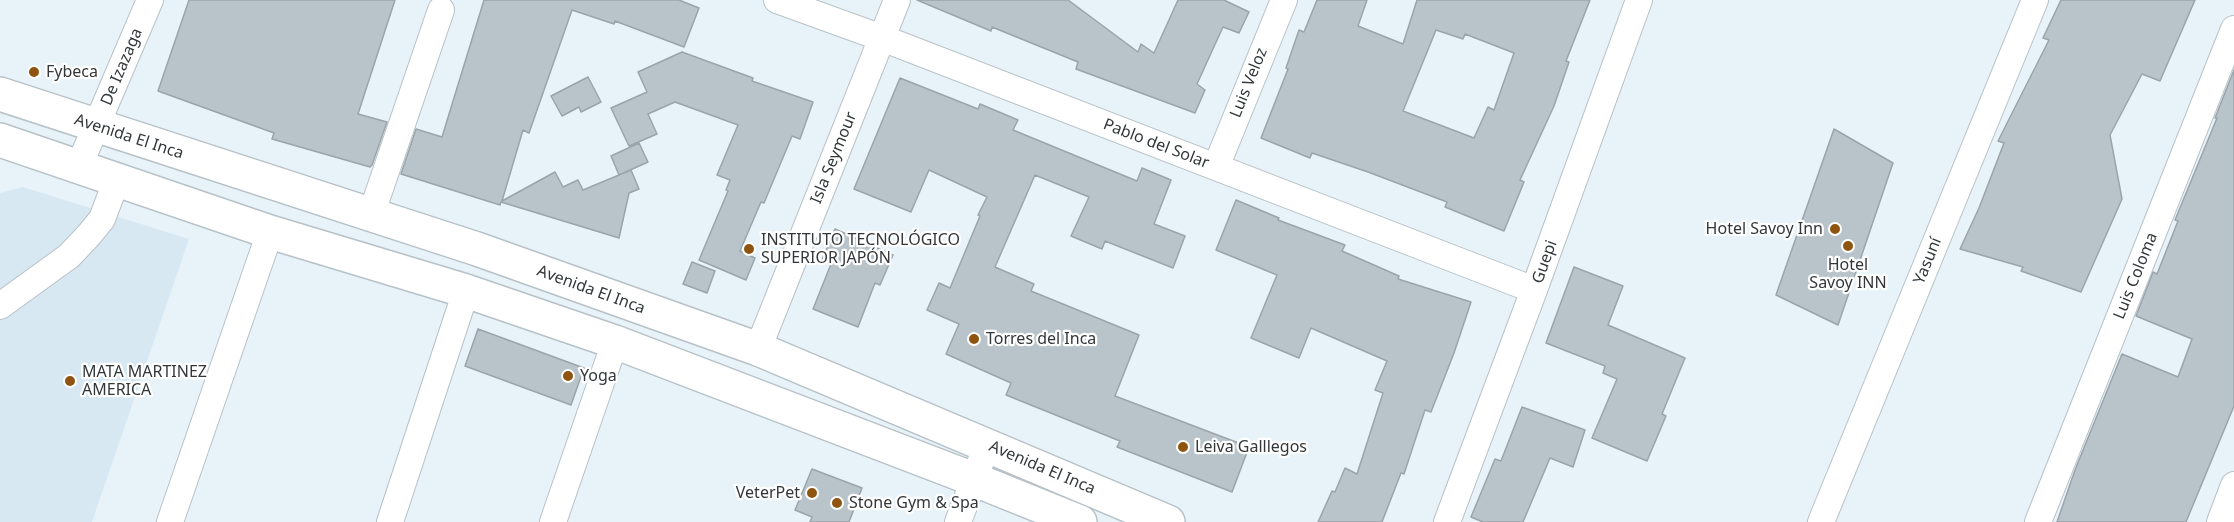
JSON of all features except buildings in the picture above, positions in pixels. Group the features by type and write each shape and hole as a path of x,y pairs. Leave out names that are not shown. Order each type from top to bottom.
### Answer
{"main road":[{"name":"Avenida El Inca","path":"0,94 477,249 758,349 1168,522"},
{"path":"0,140 270,232 466,291 615,342 1080,522"}],"street":[{"name":"De Izazaga","path":"79,166 150,0"},
{"name":"Pablo del Solar","path":"777,0 882,38 1534,290"},
{"name":"Isla Seymour","path":"758,349 897,0"},
{"name":"Luis Veloz","path":"1216,167 1284,0"},
{"name":"Guepi","path":"1447,522 1639,0"},
{"name":"Yasuní","path":"1821,522 2035,0"},
{"path":"371,215 441,10"},
{"name":"Luis Coloma","path":"2038,522 2234,29"},
{"path":"0,306 69,256 88,236 102,219 117,179"},
{"path":"170,522 270,232"},
{"path":"390,522 466,291"},
{"path":"553,522 615,342"},
{"path":"958,522 987,444"},
{"path":"2220,522 2234,484"}],"shaded area":[{"name":"MATA MARTINEZ AMERICA","path":"23,187 189,239 92,522 0,522 0,193"}],"place":[{"name":"Fybeca","path":"34,72"},
{"name":"Hotel Savoy Inn","path":"1835,229"},
{"name":"Hotel Savoy INN","path":"1848,246"},
{"name":"INSTITUTO TECNOLÓGICO SUPERIOR JAPÓN","path":"749,249"},
{"name":"Torres del Inca","path":"974,339"},
{"name":"Yoga","path":"568,376"},
{"name":"MATA MARTINEZ AMERICA","path":"70,381"},
{"name":"Leiva Galllegos","path":"1183,447"},
{"name":"VeterPet","path":"812,493"},
{"name":"Stone Gym & Spa","path":"837,503"}]}
